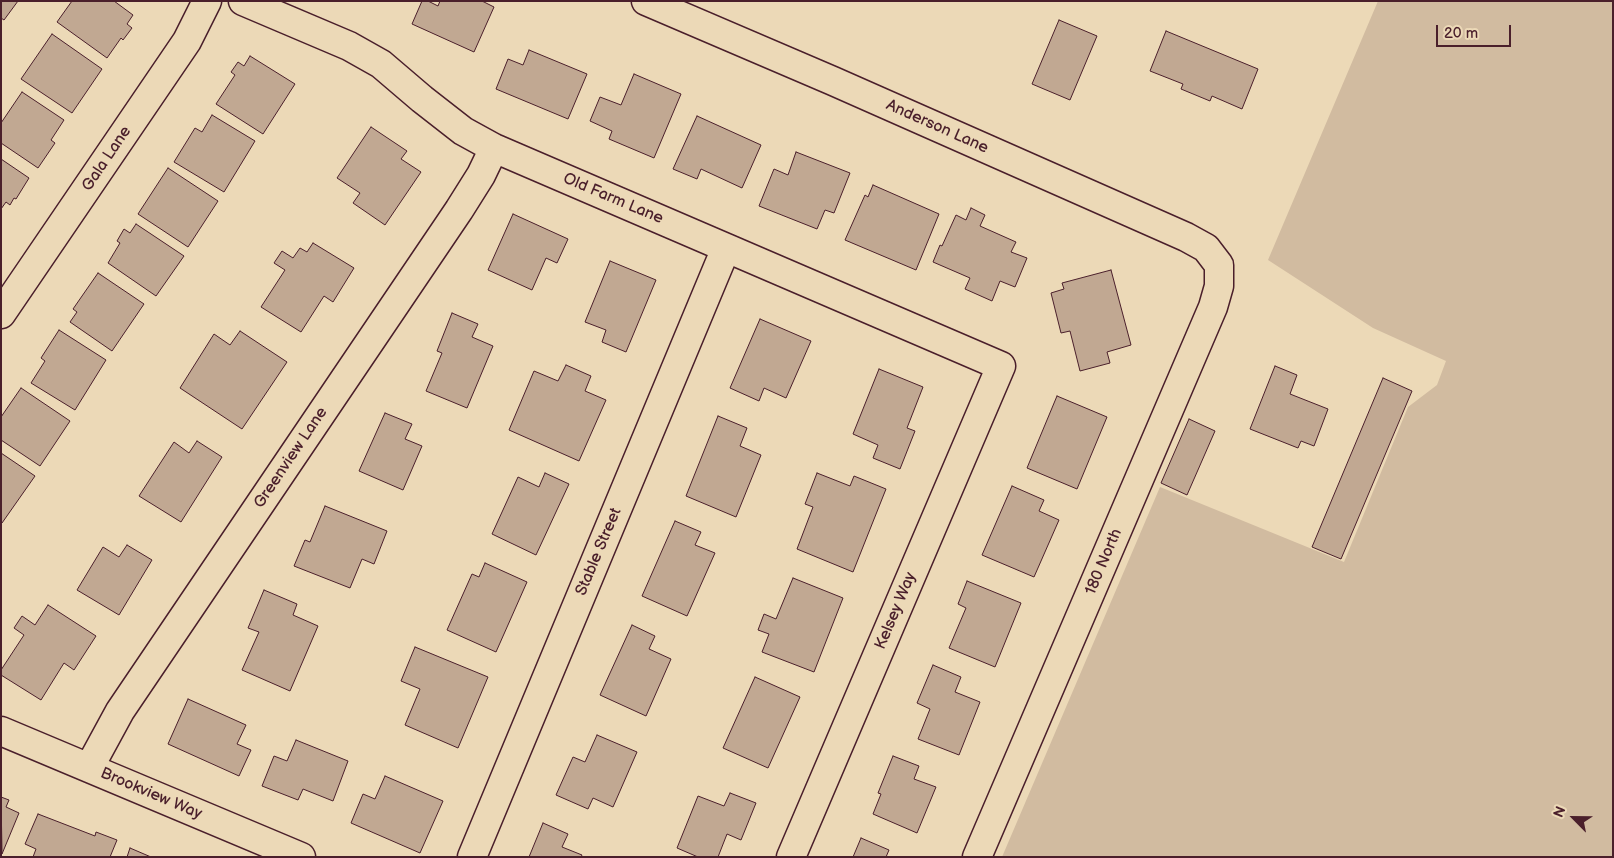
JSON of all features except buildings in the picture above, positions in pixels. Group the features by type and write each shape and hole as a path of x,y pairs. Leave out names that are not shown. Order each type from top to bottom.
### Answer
{"street":[{"name":"Gala Lane","path":"1,314 187,41 208,1"},
{"name":"Old Farm Lane","path":"243,1 349,46 381,64 464,131 494,148 1001,366"},
{"name":"Anderson Lane","path":"646,1 833,81 1186,237 1206,248 1219,265"},
{"name":"Greenview Lane","path":"89,768 120,711 459,210 481,175 494,148"},
{"name":"Stable Street","path":"472,857 726,248"},
{"name":"180 North","path":"977,857 1213,307 1219,286 1219,265"},
{"name":"Kelsey Way","path":"791,857 1001,366"},
{"name":"Brookview Way","path":"1,731 302,857"}],"shaded area":[{"path":"1378,1 1613,1 1613,857 1002,857 1160,487 1344,562 1408,407 1437,385 1446,361 1373,328 1268,260"}]}
